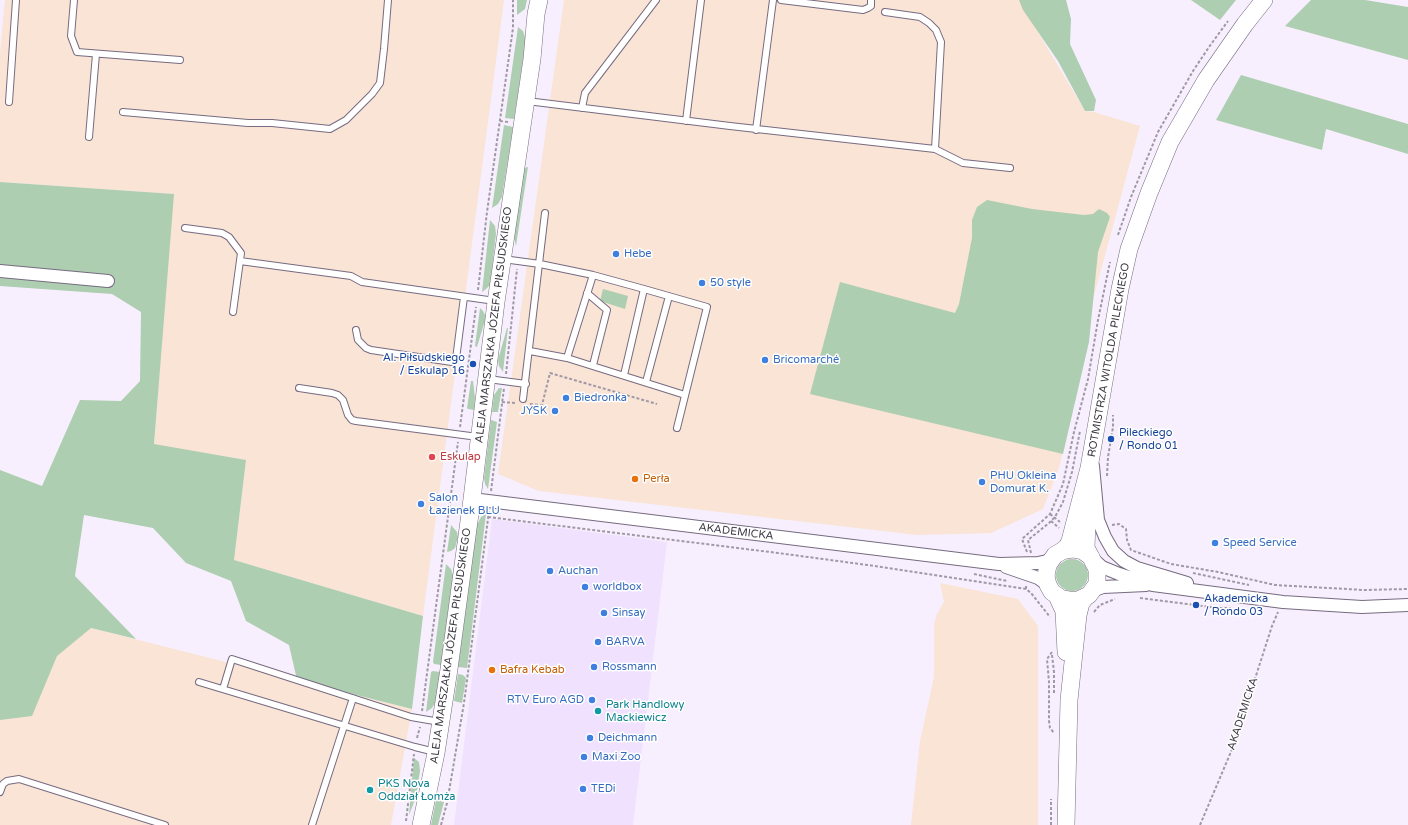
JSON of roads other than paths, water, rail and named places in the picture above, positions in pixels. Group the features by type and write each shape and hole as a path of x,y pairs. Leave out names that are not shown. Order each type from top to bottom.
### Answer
{"street":[{"name":"ROTMISTRZA WITOLDA PILECKIEGO","path":"1057,555 1067,547 1072,533 1090,460 1120,289 1129,250 1148,193 1170,142 1202,86 1227,49 1264,0"},
{"name":"ALEJA MARSZAŁKA JÓZEFA PIŁSUDSKIEGO","path":"414,823 436,752 472,499 496,302 510,260 526,100 532,59 536,5"},
{"path":"0,271 108,281"},
{"name":"ROTMISTRZA WITOLDA PILECKIEGO","path":"1090,460 1086,543 1087,551 1092,558"},
{"path":"1090,460 1098,520 1104,537 1114,551 1124,561 1151,573 1222,593"},
{"name":"AKADEMICKA","path":"472,499 999,564 1035,563 1047,561 1057,555"},
{"path":"1066,825 1069,700 1064,611 1052,590 1047,570 1057,555 1076,549 1085,552 1102,567 1153,585"},
{"path":"1069,700 1078,615 1081,604 1097,584 1098,574 1096,564 1092,558"},
{"name":"AKADEMICKA","path":"999,564 1038,578 1052,590"},
{"path":"1052,590 1062,599 1072,601 1103,587 1153,585 1283,602 1362,607 1408,605"}],"lane":[{"path":"9,102 16,0"},
{"path":"74,0 70,36 77,52 180,60"},
{"path":"123,112 248,123 272,123 330,128 346,120 372,94 380,83 388,0"},
{"path":"582,108 585,93 656,0"},
{"path":"686,121 701,0"},
{"path":"756,130 773,0"},
{"path":"781,0 863,10 871,6 871,0"},
{"path":"885,12 920,17 936,30 941,42 935,150"},
{"path":"89,137 96,54"},
{"path":"526,100 756,130 935,150 963,163 1010,168"},
{"path":"523,402 545,213"},
{"path":"185,228 222,233 229,237 241,253 233,312"},
{"path":"510,260 540,264 593,275 707,307 677,428"},
{"path":"240,261 351,276 362,282 496,302"},
{"path":"567,358 593,275"},
{"path":"624,375 644,289"},
{"path":"587,294 607,310 593,365"},
{"path":"646,382 669,296"},
{"path":"356,330 358,340 366,348 452,362 456,360 464,297"},
{"path":"530,351 593,365 685,395"},
{"path":"487,379 526,384"},
{"path":"299,388 338,395 343,400 348,415 352,420 479,438"},
{"path":"223,689 232,659 411,717 441,722"},
{"path":"199,682 436,752"},
{"path":"312,825 353,698"},
{"path":"0,792 3,784 7,781 19,779 165,825"}],"place":[{"name":"Hebe","path":"616,254"},
{"name":"50 style","path":"702,283"},
{"name":"Bricomarché","path":"765,360"},
{"name":"Al. Piłsudskiego / Eskulap 16","path":"473,364"},
{"name":"Biedronka","path":"566,398"},
{"name":"JYSK","path":"555,411"},
{"name":"Pileckiego / Rondo 01","path":"1111,439"},
{"name":"Eskulap","path":"432,457"},
{"name":"Perła","path":"635,479"},
{"name":"PHU Okleina Domurat K.","path":"982,482"},
{"name":"Salon Łazienek BLU","path":"421,504"},
{"name":"Speed Service","path":"1215,543"},
{"name":"Auchan","path":"550,571"},
{"name":"worldbox","path":"585,587"},
{"name":"Akademicka / Rondo 03","path":"1196,605"},
{"name":"Sinsay","path":"604,613"},
{"name":"BARVA","path":"598,642"},
{"name":"Rossmann","path":"594,667"},
{"name":"Bafra Kebab","path":"492,670"},
{"name":"RTV Euro AGD","path":"592,700"},
{"name":"Park Handlowy Mackiewicz","path":"598,711"},
{"name":"Deichmann","path":"590,738"},
{"name":"Maxi Zoo","path":"584,757"},
{"name":"TEDi","path":"583,789"},
{"name":"PKS Nova Oddział Łomża","path":"370,790"}]}
